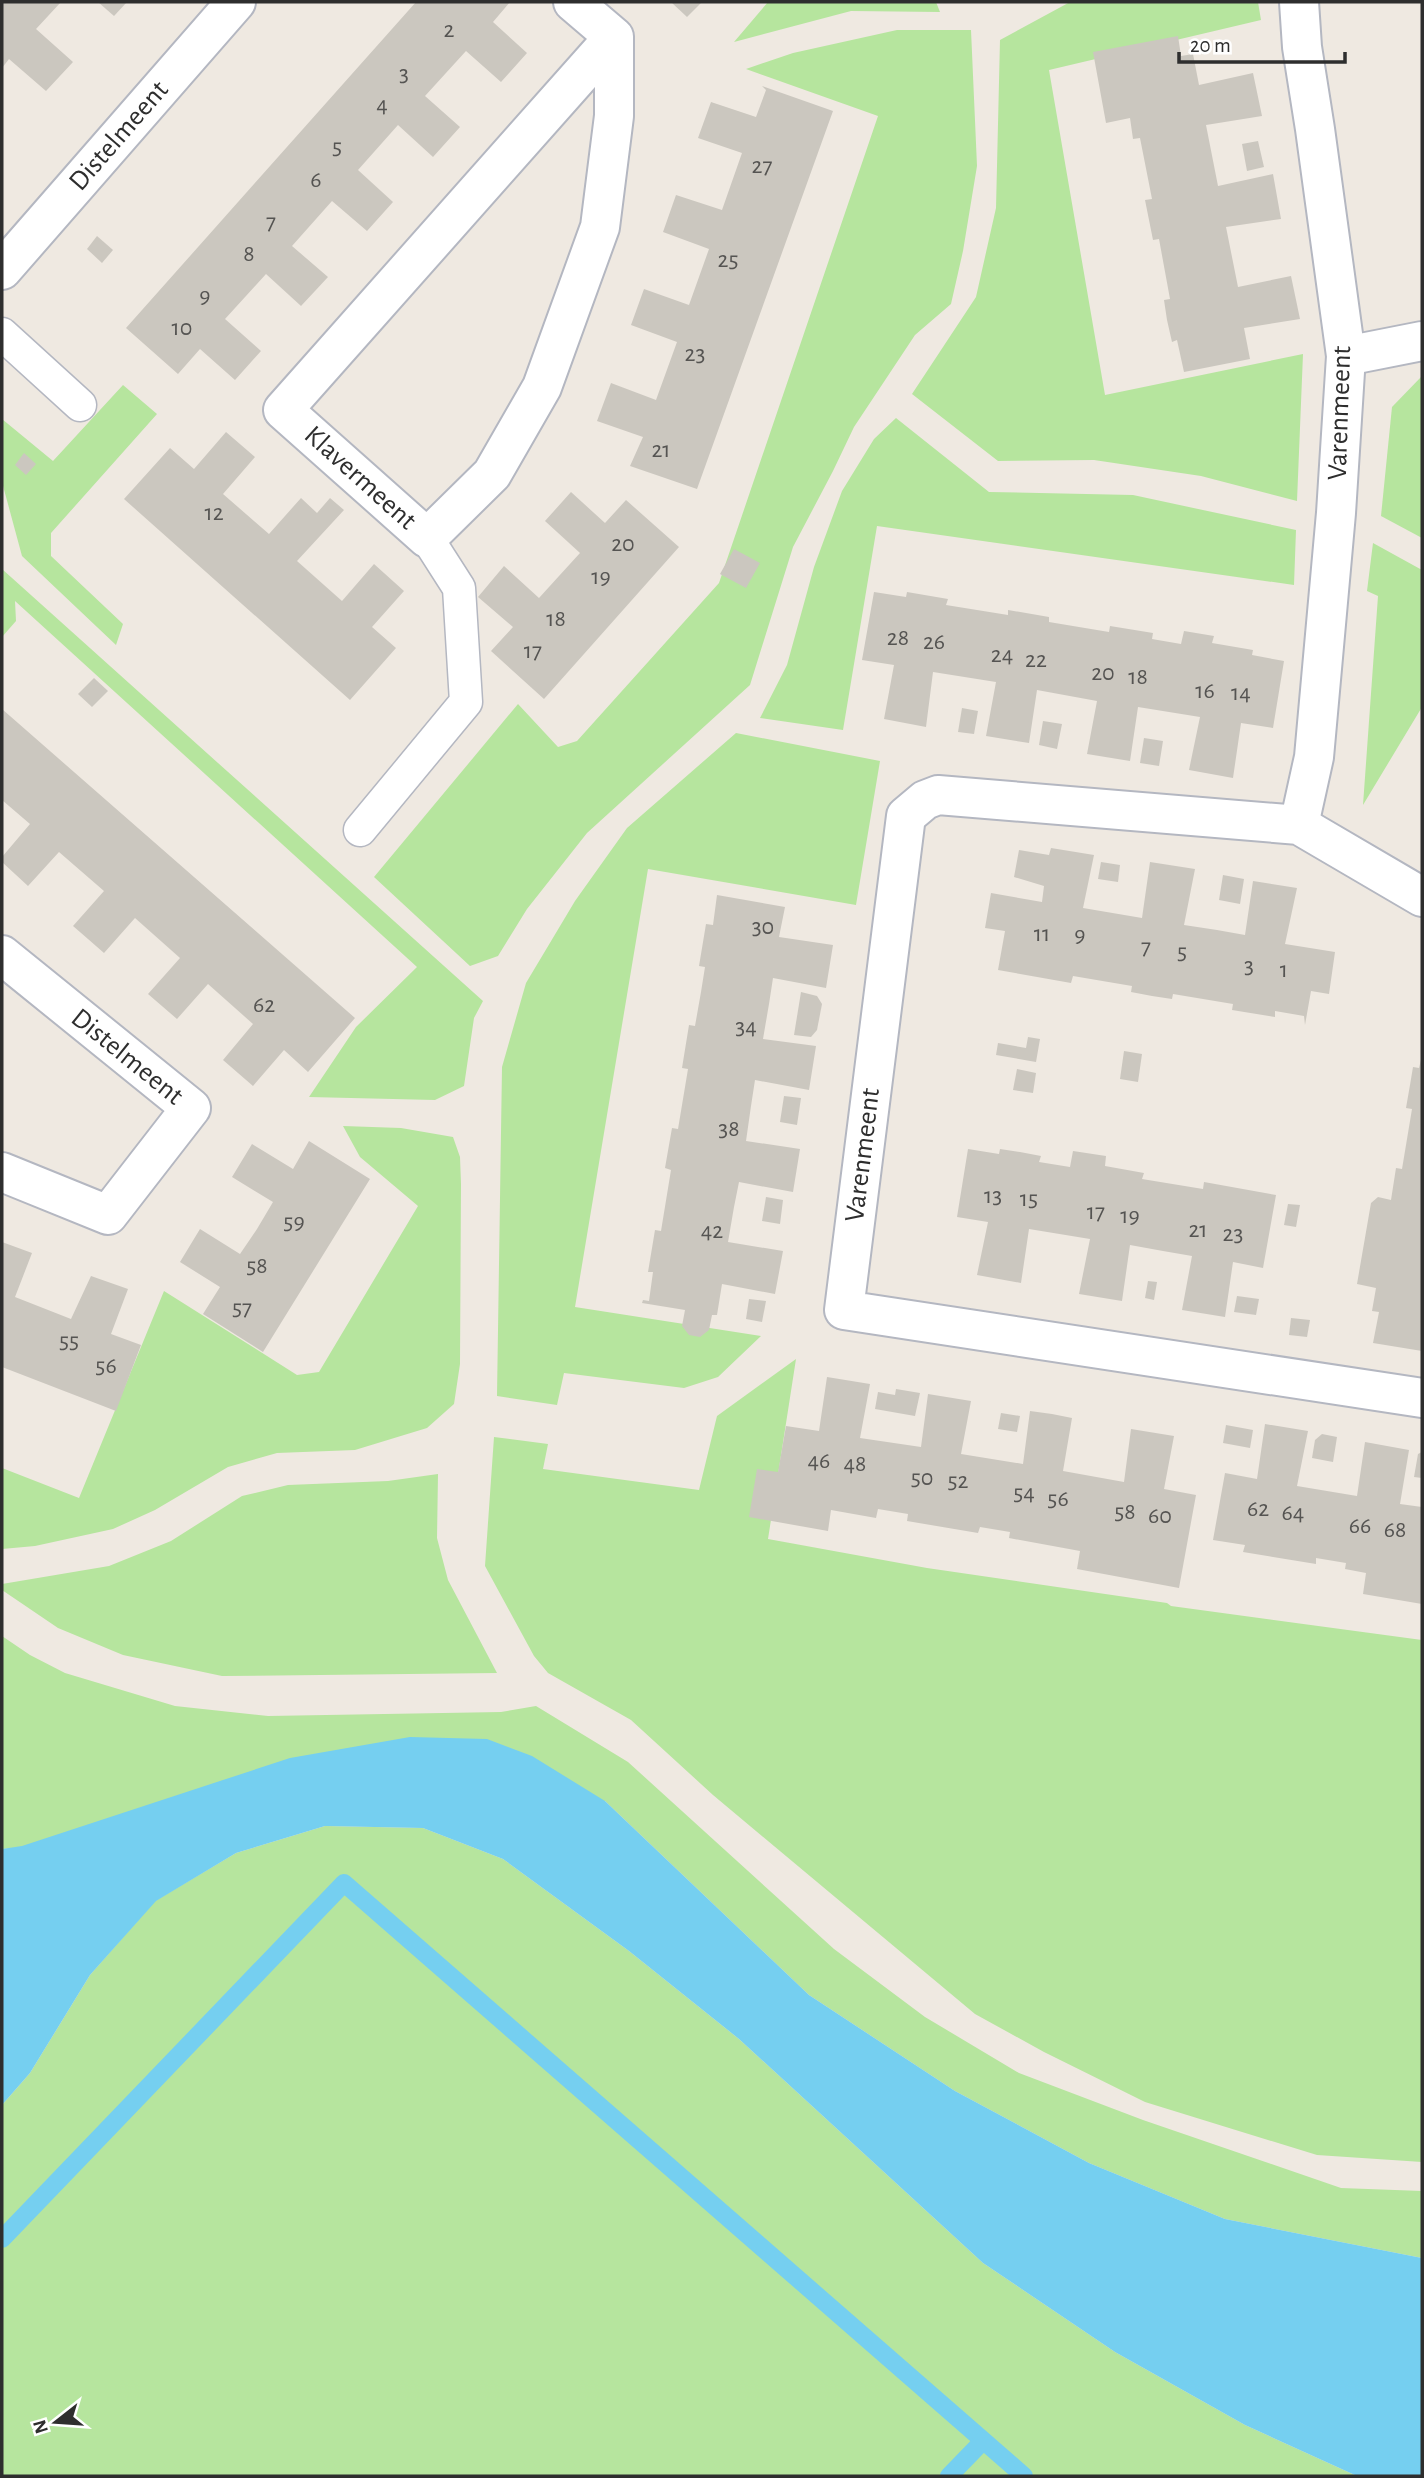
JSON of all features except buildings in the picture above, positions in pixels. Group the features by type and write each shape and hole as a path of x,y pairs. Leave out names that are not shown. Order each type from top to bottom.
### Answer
{"street":[{"name":"Distelmeent","path":"2,270 236,2"},
{"path":"573,2 614,37"},
{"name":"Varenmeent","path":"1298,825 1314,757 1336,513 1346,356 1302,47 1299,2"},
{"name":"Klavermeent","path":"614,37 614,116 600,227 542,387 492,474 427,538 283,410 614,37"},
{"path":"1346,356 1422,341"},
{"name":"Varenmeent","path":"1422,897 1298,825 938,795 925,800 906,817 844,1310 1422,1398"},
{"name":"Distelmeent","path":"2,955 191,1108 108,1215 2,1172"}],"lane":[{"path":"2,334 80,405"},
{"path":"360,830 466,702 459,588 427,538"}],"green space":[{"path":"768,2 936,2 940,12 851,11 734,42"},
{"path":"1070,2 1258,2 1261,20 1049,70 1105,395 1303,354 1297,501 1201,476 1094,460 998,461 912,394 976,297 996,208 1000,40"},
{"path":"897,30 971,30 977,166 951,304 915,335 854,427 793,547 750,685 587,833 527,909 498,956 470,966 374,877 518,704 558,747 577,741 719,583 878,116 746,69 793,53"},
{"path":"1422,376 1422,538 1381,516 1392,407"},
{"path":"123,385 157,414 51,533 51,556 123,624 116,645 22,556 2,482 2,419 53,461"},
{"path":"896,418 989,492 1133,495 1296,530 1294,585 877,526 843,730 760,718 787,665 814,567 842,491 874,439"},
{"path":"1373,543 1422,570 1422,707 1363,805 1378,596 1367,591"},
{"path":"2,569 483,1001 474,1018 464,1086 435,1100 309,1097 356,1027 417,967 15,601 16,621 2,637"},
{"path":"736,733 880,761 856,905 648,869 575,1307 761,1336 718,1377 684,1388 564,1373 557,1405 497,1396 502,1067 526,983 575,901 627,828"},
{"path":"343,1126 401,1128 453,1137 460,1157 461,1184 460,1364 454,1404 427,1428 355,1450 277,1453 228,1467 155,1510 113,1529 35,1546 2,1549 2,1468 79,1498 164,1291 297,1375 319,1372 418,1206 360,1157"},
{"path":"796,1359 768,1539 927,1568 1167,1603 1171,1606 1422,1640 1422,2162 1317,2155 1145,2102 975,2014 713,1795 631,1720 548,1673 534,1656 485,1566 494,1437 548,1444 543,1469 699,1490 717,1416"},
{"path":"438,1474 437,1538 448,1580 497,1673 222,1676 123,1655 58,1628 2,1590 2,1584 109,1566 171,1541 242,1496 288,1485 388,1481"},
{"path":"2,1636 30,1655 65,1673 175,1706 268,1716 501,1712 536,1706 628,1762 834,1949 925,2017 1019,2073 1143,2120 1341,2188 1422,2191 1422,2258 1225,2219 1089,2163 955,2091 809,1995 605,1801 2,1849"},
{"path":"325,1826 423,1828 503,1859 629,1951 739,2039 983,2263 1115,2352 1245,2425 1357,2476 2,2476 2,2105 30,2073 90,1975 155,1901 236,1853"}],"water":[{"path":"410,1737 487,1739 532,1756 605,1801 809,1995 955,2091 1089,2163 1225,2219 1422,2258 1422,2476 1357,2476 1245,2425 1115,2352 983,2263 739,2039 629,1951 503,1859 423,1828 325,1826 236,1853 156,1901 90,1975 30,2073 2,2105 2,1849 22,1846 290,1758"}],"waterway":[{"path":"2,2239 344,1883 1024,2476"},
{"path":"949,2476 983,2441"}]}
